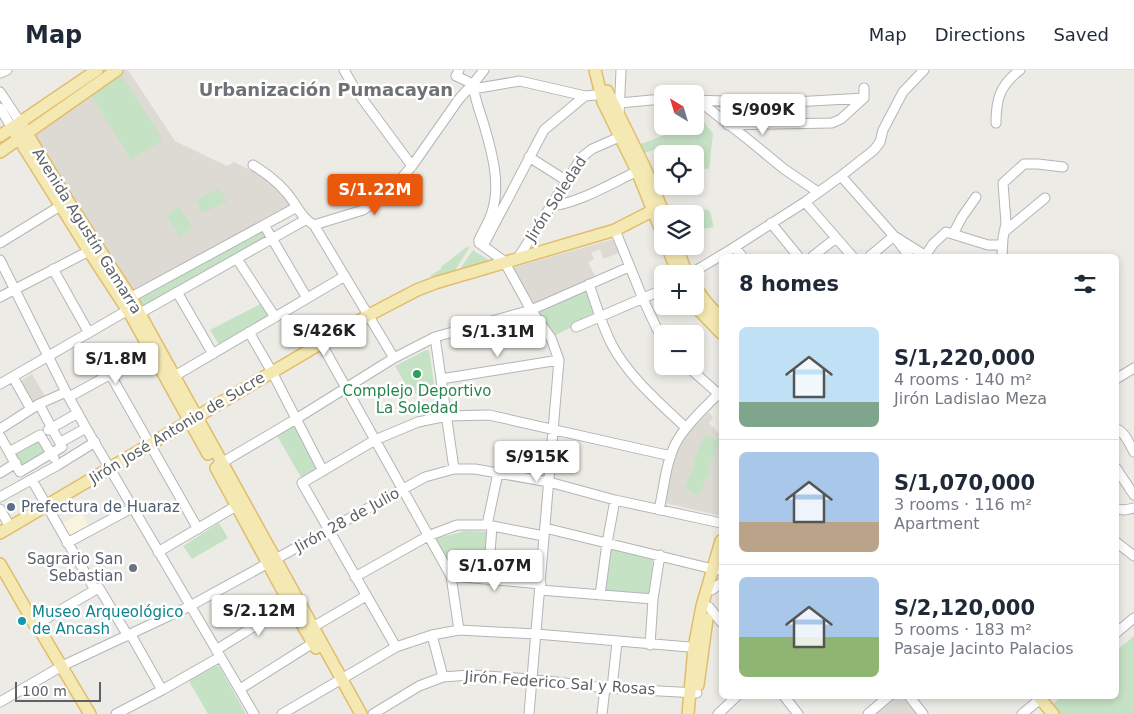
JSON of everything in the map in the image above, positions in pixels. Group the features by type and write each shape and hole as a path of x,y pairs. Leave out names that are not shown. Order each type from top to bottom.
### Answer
{"main road":[{"path":"0,136 94,77 117,70"},
{"path":"595,70 604,95 657,205"},
{"path":"602,70 604,95"},
{"path":"0,152 23,136 94,77"},
{"name":"Avenida Agustín Gamarra","path":"16,125 174,376 192,419"},
{"name":"Jirón José Antonio de Sucre","path":"5,530 369,315 417,290 504,262 615,230 654,214"},
{"path":"704,299 719,317"},
{"name":"Avenida Agustín Gamarra","path":"130,308 150,352 192,419 272,562 290,604 313,643 361,714"},
{"path":"704,315 719,331"},
{"name":"Avenida Agustín Gamarra","path":"218,465 236,506 313,627 353,714"},
{"path":"688,714 693,693 705,607 719,549"},
{"path":"714,569 719,560"},
{"path":"0,564 35,625 34,629 90,714"},
{"path":"59,667 82,714"},
{"path":"693,693 694,714"},
{"path":"1038,699 1046,714"},
{"path":"1039,699 1053,714"}],"street":[{"path":"0,73 7,70"},
{"path":"344,70 355,89 412,166"},
{"path":"130,308 177,292 272,238 310,222 363,210 392,189 412,166 459,98 473,86 484,70"},
{"path":"616,120 620,103 621,70"},
{"path":"733,251 771,223 805,202 874,150 880,142 883,130 903,92 924,70"},
{"path":"996,123 996,105 999,94 1020,70"},
{"path":"458,73 473,86 491,148 495,182 494,205 479,240 482,246 504,262 531,310 551,338 559,360 529,714"},
{"path":"473,86 520,81 585,96 604,95"},
{"path":"728,125 832,123 841,119 864,98 864,88"},
{"name":"Avenida Agustín Gamarra","path":"0,92 16,125"},
{"path":"482,246 544,130 585,96"},
{"path":"704,100 777,103 864,98"},
{"path":"620,103 654,100"},
{"path":"704,105 784,169 818,192"},
{"name":"Avenida Agustín Gamarra","path":"0,108 16,125"},
{"name":"Jirón Soledad","path":"518,258 586,153 623,135"},
{"path":"529,157 567,181"},
{"path":"1002,254 1006,217 1003,182 1024,164 1063,166"},
{"path":"252,165 277,181 310,222 394,358"},
{"path":"550,206 560,206 572,202 641,170"},
{"path":"841,176 908,254"},
{"path":"926,254 933,244 950,233 976,197"},
{"path":"1004,232 1045,198"},
{"path":"805,202 850,254"},
{"path":"0,243 64,204"},
{"path":"0,384 89,333 264,225 297,207"},
{"path":"771,223 796,254"},
{"path":"264,225 307,298"},
{"path":"615,230 629,267 655,325"},
{"path":"950,233 988,245 1002,245"},
{"path":"894,236 922,254"},
{"path":"872,254 894,236"},
{"path":"816,254 836,238"},
{"path":"0,297 93,249"},
{"path":"704,266 719,258"},
{"path":"237,259 275,317"},
{"path":"0,260 86,428 254,714"},
{"path":"218,465 394,358 435,337 531,310 629,267"},
{"path":"52,269 89,333"},
{"path":"174,376 345,276"},
{"path":"589,284 612,346 629,370 686,428"},
{"path":"177,292 213,354"},
{"path":"576,327 654,294"},
{"path":"249,332 272,372 323,471"},
{"path":"435,337 454,469"},
{"path":"321,343 451,576 459,630"},
{"path":"0,429 39,404 68,394 150,352"},
{"path":"441,379 559,360"},
{"path":"1119,377 1134,368"},
{"path":"110,374 198,529"},
{"path":"698,375 719,393"},
{"path":"13,377 29,410"},
{"path":"659,510 676,442 686,428 719,395"},
{"path":"0,472 38,462 62,447 39,404"},
{"path":"9,452 78,413"},
{"path":"396,647 302,482 375,440 418,422 447,416 490,415 671,456"},
{"path":"61,442 86,428"},
{"path":"1119,430 1124,434 1134,452"},
{"path":"40,435 58,465"},
{"path":"0,436 18,468"},
{"path":"0,495 32,480 95,442"},
{"path":"38,462 44,473"},
{"name":"Jirón 28 de Julio","path":"0,702 59,667 130,636 190,606 425,477 454,469 475,469 549,482 615,500 719,523"},
{"path":"1119,472 1134,494"},
{"path":"488,580 490,525 498,473"},
{"path":"32,480 95,590"},
{"path":"600,595 615,500"},
{"path":"158,552 236,506"},
{"path":"67,543 132,508"},
{"path":"1119,509 1134,508"},
{"path":"0,509 5,530"},
{"path":"355,577 428,536 457,525 490,525 544,532 607,543 714,569"},
{"path":"1119,544 1134,556"},
{"path":"650,645 653,599 660,555"},
{"path":"451,576 600,595 653,599"},
{"path":"709,590 719,583"},
{"path":"35,625 99,588 162,690"},
{"path":"313,627 366,596"},
{"path":"116,714 162,690 290,604"},
{"path":"705,607 719,620"},
{"path":"1119,630 1134,618"},
{"path":"282,714 396,647 432,634 459,630 536,634 699,648"},
{"path":"432,634 443,678"},
{"path":"602,714 609,688 617,642"},
{"path":"240,689 313,643"},
{"name":"Jirón Federico Sal y Rosas","path":"373,714 419,686 443,678 470,675 532,679 609,688 693,693"},
{"path":"718,714 735,699"},
{"path":"786,699 798,714"},
{"path":"868,714 886,699"},
{"path":"911,699 923,714"},
{"path":"1022,714 1037,699"}],"shaded area":[{"path":"125,70 128,70 175,141 227,166 234,162 256,173 273,184 292,207 132,294 31,134"},
{"path":"614,239 619,253 603,259 600,249 591,253 594,259 588,263 596,277 534,304 512,270 515,267"},
{"path":"32,374 45,396 29,405 17,383"},
{"path":"709,412 713,418 709,423 719,433 719,516 665,503 676,450 691,430"},
{"path":"81,513 90,529 72,539 63,523"},
{"path":"892,699 904,699 917,714 874,714"}],"green space":[{"path":"122,75 163,140 131,160 91,95"},
{"path":"704,122 713,134 709,169 704,169 704,145 654,145 654,150 641,154 638,145 665,135 704,135"},
{"path":"220,188 227,202 202,213 196,200"},
{"path":"179,206 193,228 180,237 166,215"},
{"path":"707,209 710,212 714,227 704,229 704,210"},
{"path":"263,228 268,238 141,309 136,299"},
{"path":"468,246 469,248 454,272 431,278 431,275"},
{"path":"473,250 493,263 457,273"},
{"path":"583,289 587,291 597,315 551,337 536,309"},
{"path":"264,302 272,315 220,346 210,330"},
{"path":"429,350 435,391 411,394 395,366"},
{"path":"293,425 319,469 302,479 276,434"},
{"path":"40,435 51,454 20,472 9,452"},
{"path":"705,435 719,441 708,469 710,471 699,495 684,488 695,464 692,463"},
{"path":"219,523 228,538 192,559 183,546"},
{"path":"465,531 489,532 486,578 453,574 434,539"},
{"path":"614,548 653,560 650,595 605,593 611,550"},
{"path":"1134,636 1134,714 1058,714 1051,706 1059,699 1119,699 1119,648"},
{"path":"215,666 219,666 246,714 208,714 189,681"}],"place":[{"name":"Complejo Deportivo La Soledad","path":"417,374"},
{"name":"Prefectura de Huaraz","path":"11,507"},
{"name":"Sagrario San Sebastian","path":"133,568"},
{"name":"Museo Arqueológico de Ancash","path":"22,621"}],"district":[{"name":"Urbanización Pumacayan","path":"326,89"}]}
